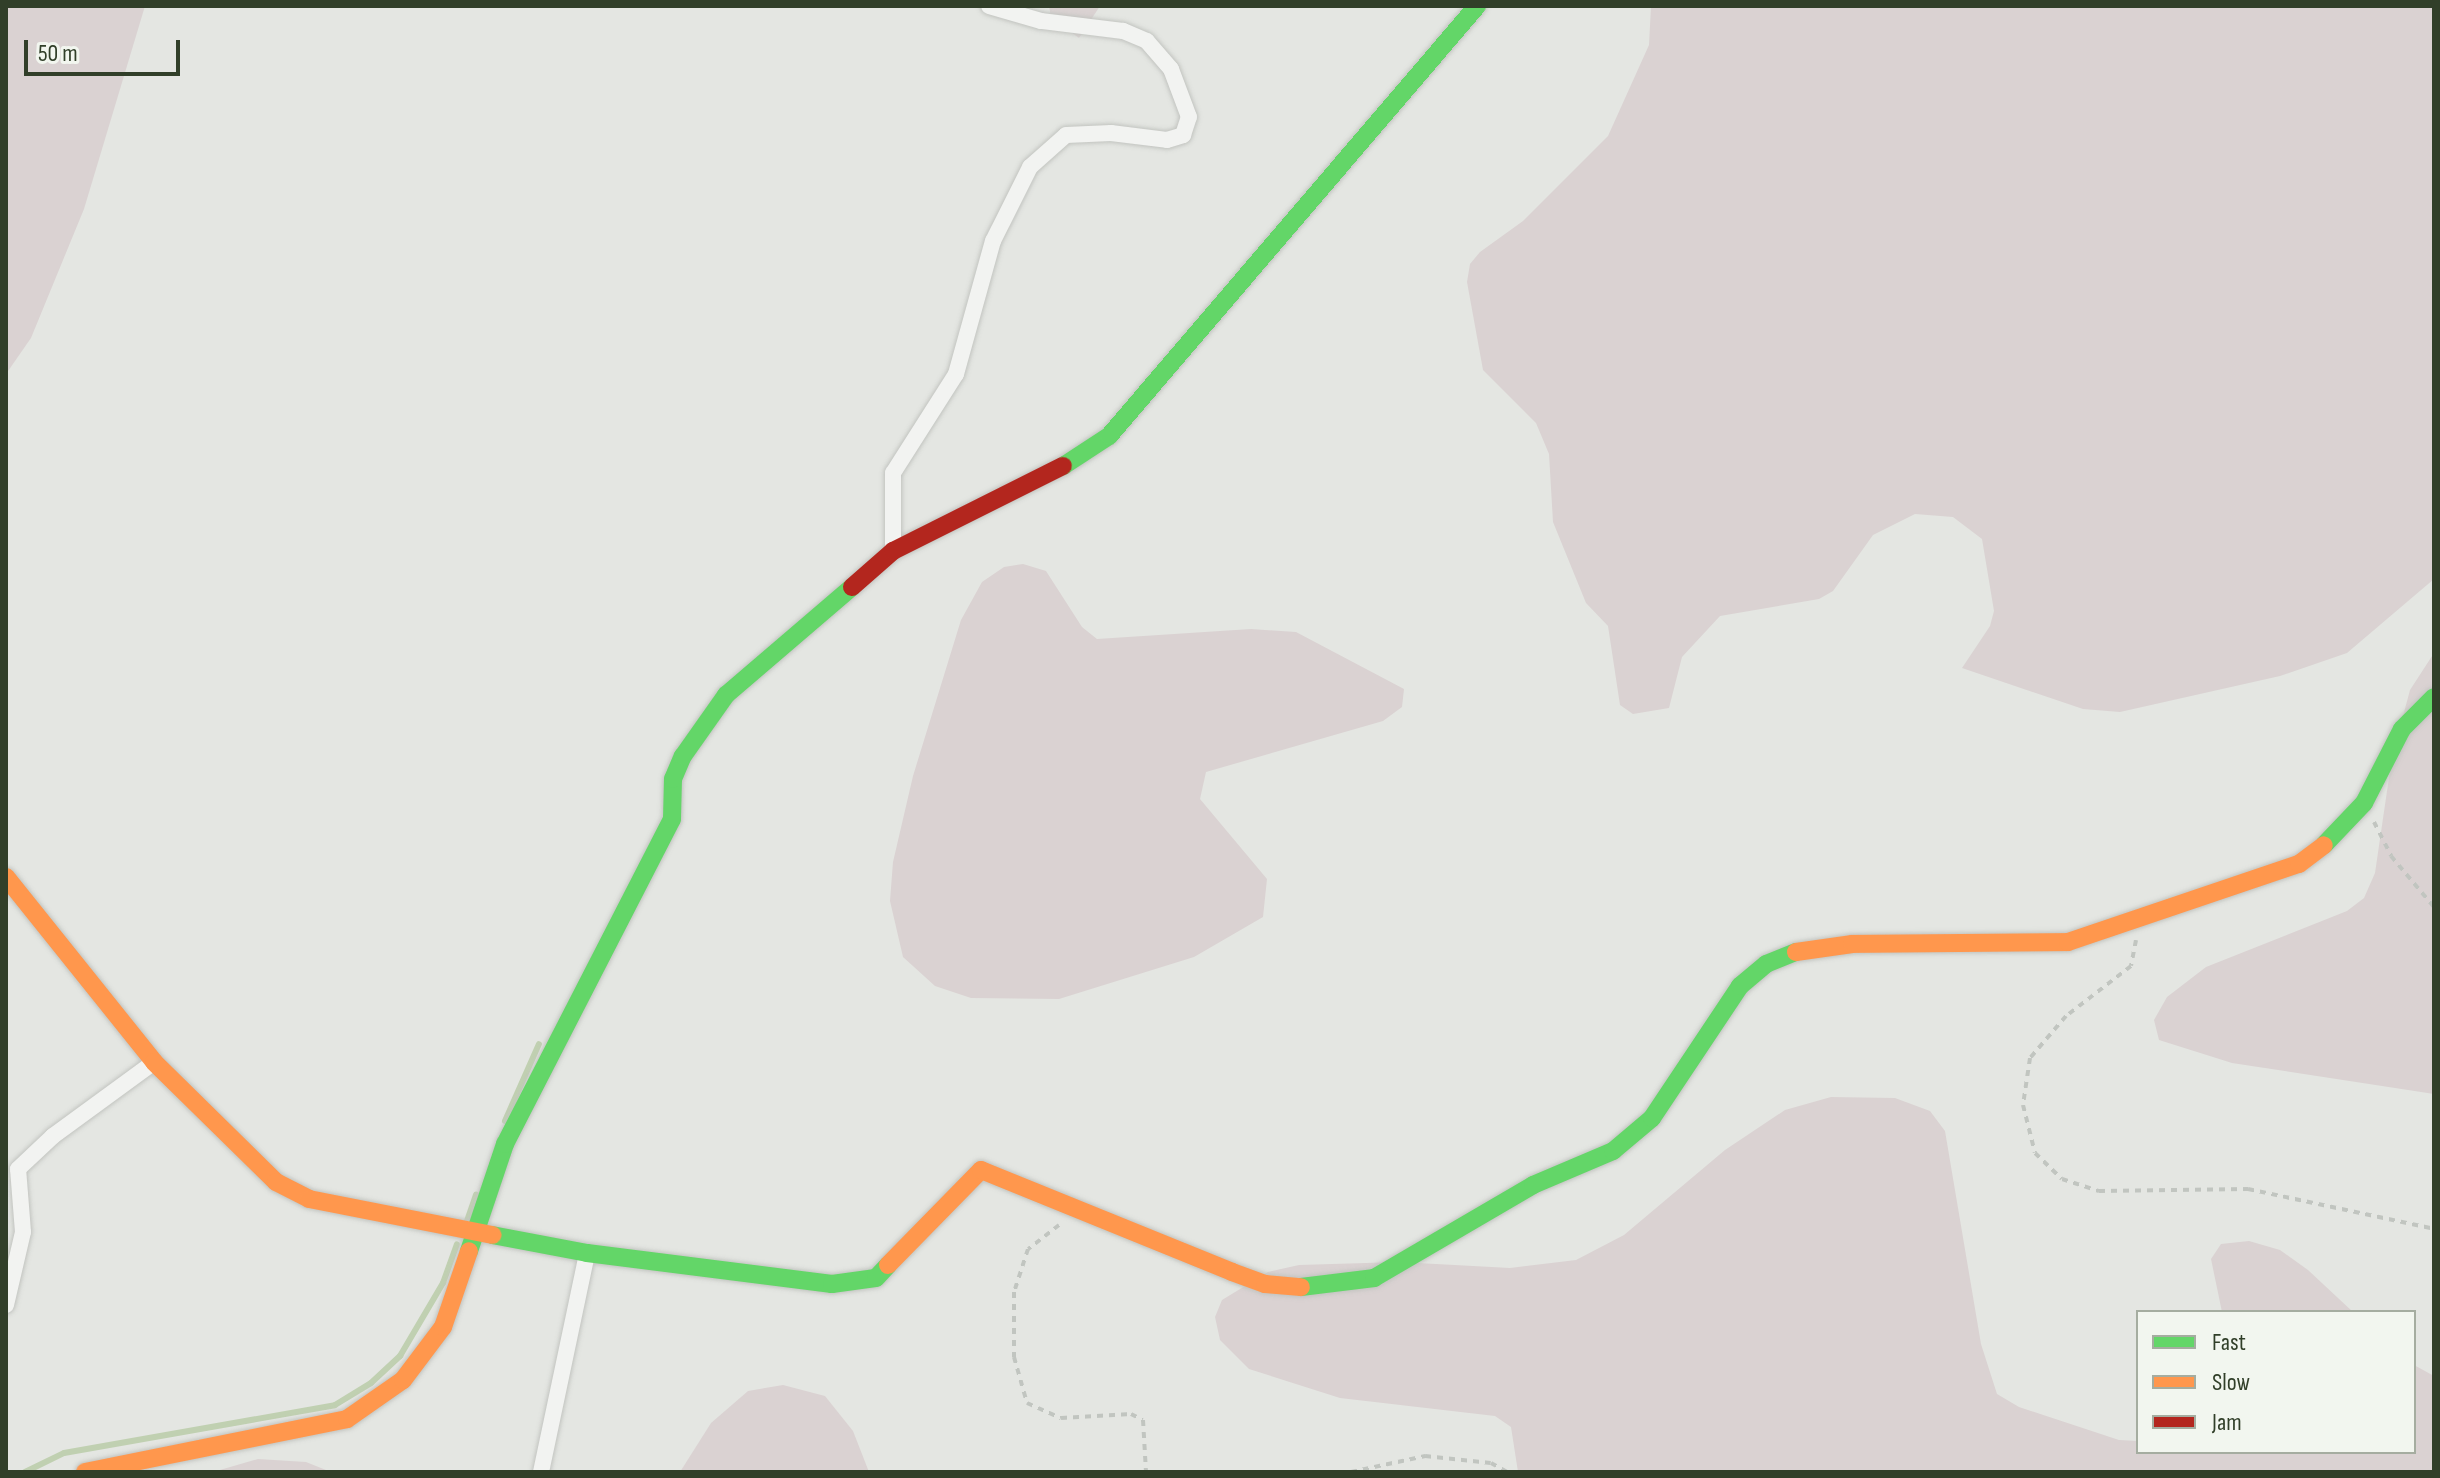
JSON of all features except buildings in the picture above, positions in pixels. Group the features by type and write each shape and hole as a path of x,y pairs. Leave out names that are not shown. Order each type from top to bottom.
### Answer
{"street":[{"path":"893,551 893,473 956,374 993,241 1030,167 1066,135 1111,133 1167,140 1183,135 1189,117 1171,69 1147,41 1123,31 1041,21 989,6"},
{"path":"85,1472 347,1419 403,1380 443,1327 505,1144 546,1055 672,819 673,779 695,735 750,670 893,551 1064,466 1109,436 1477,6"},
{"path":"6,877 154,1062 276,1182 309,1199 420,1218 474,1233 587,1253 832,1284 876,1278 981,1170 1265,1284 1344,1286 1374,1278 1533,1185 1613,1151 1652,1118 1740,986 1766,964 1801,950 1852,944 2068,942 2299,864 2332,839 2364,803 2402,729 2434,697"},
{"path":"6,1305 23,1232 13,1190 18,1169 41,1147 154,1062"},
{"path":"541,1472 587,1253"}],"path":[{"path":"2364,803 2391,856 2434,907"},
{"path":"2129,923 2137,941 2131,966 2066,1016 2030,1058 2023,1105 2035,1153 2062,1179 2099,1191 2248,1189 2434,1229"},
{"path":"1082,1208 1028,1249 1014,1292 1014,1357 1027,1403 1061,1418 1131,1414 1143,1420 1146,1472"},
{"path":"1351,1472 1425,1456 1491,1463 1507,1472"}],"shaded area":[{"path":"6,6 145,6 84,209 31,338 6,374"},
{"path":"1049,6 1100,6 1079,38 1051,17"},
{"path":"1651,6 2434,6 2434,579 2347,653 2280,676 2120,712 2083,709 1962,668 1990,626 1994,611 1982,539 1953,517 1915,514 1873,535 1833,591 1819,599 1720,616 1682,657 1669,708 1633,714 1620,705 1608,626 1586,603 1553,522 1549,454 1536,423 1483,370 1467,282 1470,264 1480,252 1523,221 1608,136 1649,45"},
{"path":"1023,564 1046,571 1082,627 1097,639 1251,629 1296,632 1404,689 1402,707 1383,721 1206,772 1200,799 1267,879 1263,917 1194,957 1059,999 971,998 935,986 903,957 890,901 893,862 913,776 961,620 982,582 1004,567"},
{"path":"2434,653 2434,1094 2232,1063 2159,1040 2154,1020 2167,997 2206,967 2347,911 2364,898 2375,873 2392,757 2410,690"},
{"path":"1831,1097 1895,1098 1930,1111 1945,1131 1981,1344 1997,1394 2019,1407 2119,1440 2136,1441 2136,1454 2416,1454 2416,1366 2434,1376 2434,1472 1518,1472 1511,1427 1495,1416 1340,1398 1249,1369 1220,1340 1215,1317 1222,1300 1268,1272 1299,1265 1399,1262 1510,1268 1576,1260 1624,1235 1725,1150 1785,1110"},
{"path":"2249,1241 2280,1250 2308,1270 2351,1310 2222,1310 2211,1259 2221,1244"},
{"path":"783,1385 825,1396 853,1431 869,1472 680,1472 711,1423 748,1391"},
{"path":"258,1459 306,1462 331,1472 213,1472"}],"waterway":[{"path":"505,1121 539,1044"},
{"path":"467,1221 476,1195"},
{"path":"25,1472 64,1453 335,1405 371,1383 400,1356 443,1283 457,1244"}],"traffic: fast":[{"path":"1063,466 1109,436 1477,6"},
{"path":"469,1251 505,1144 672,819 673,779 683,756 726,695 852,587"},
{"path":"2324,845 2364,803 2402,729 2434,697"},
{"path":"1301,1287 1374,1278 1533,1185 1613,1151 1652,1118 1740,986 1766,964 1796,952"},
{"path":"492,1235 587,1253 832,1284 876,1278 888,1265"}],"traffic: slow":[{"path":"1796,952 1852,944 2068,942 2299,864 2324,845"},
{"path":"6,877 154,1062 276,1182 309,1199 492,1235"},
{"path":"888,1265 981,1170 1232,1272 1265,1284 1301,1287"},
{"path":"85,1472 347,1419 403,1380 443,1327 469,1251"}],"traffic: jam":[{"path":"852,587 893,551 1063,466"}]}
